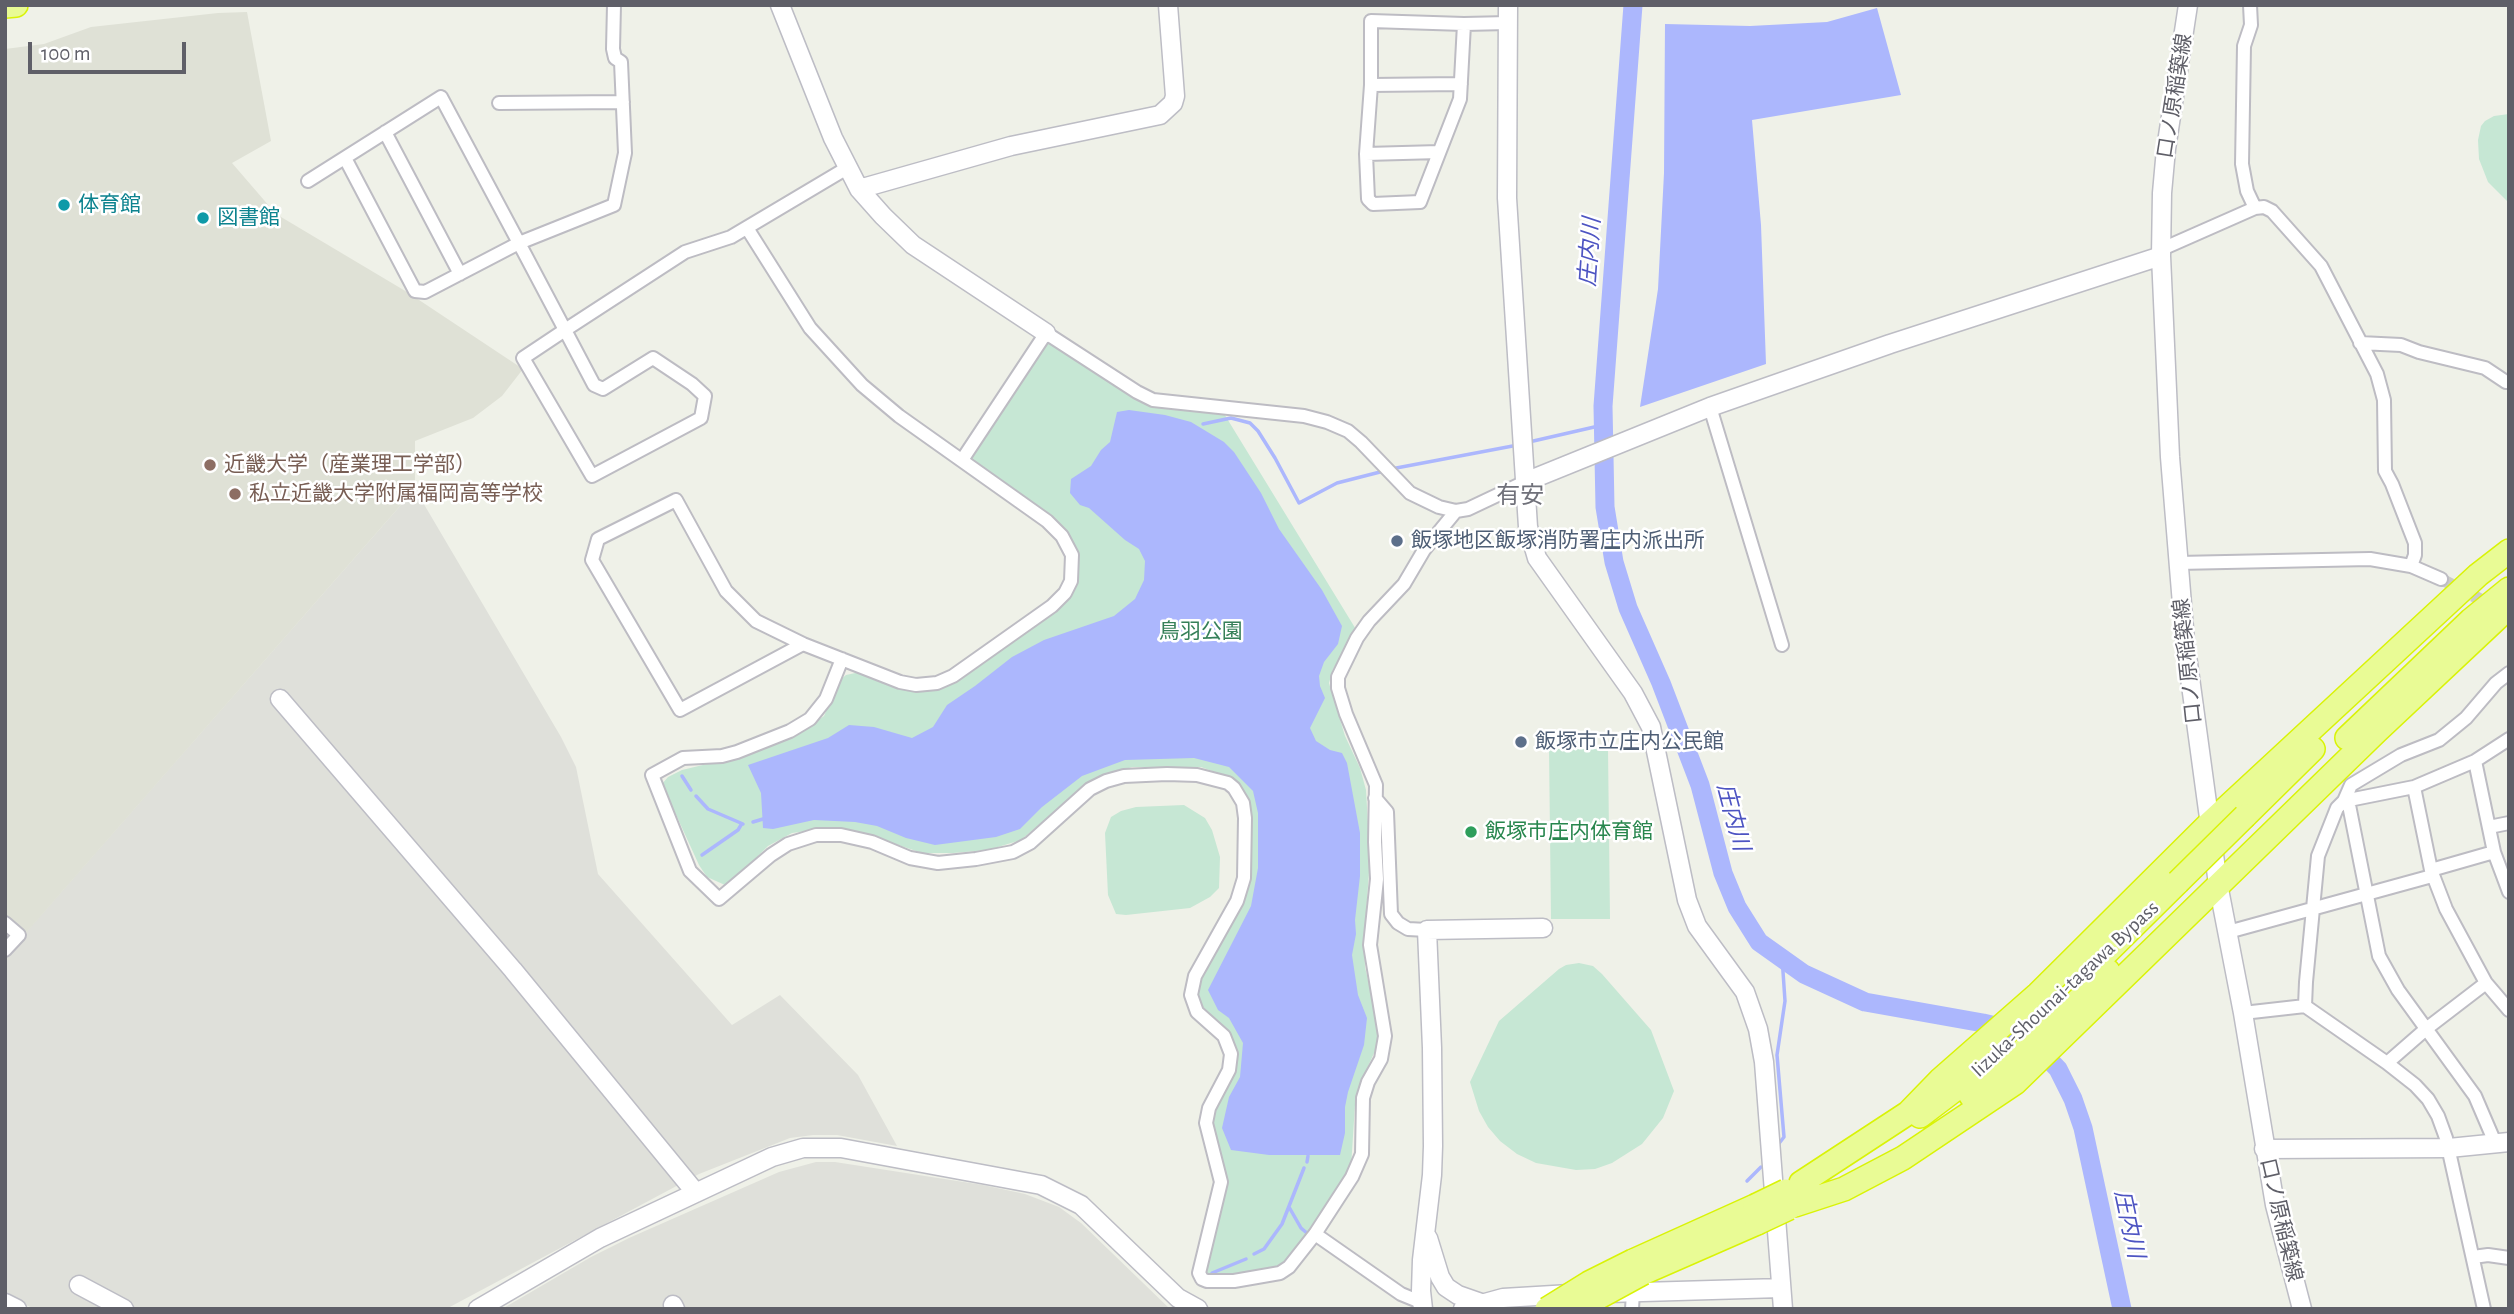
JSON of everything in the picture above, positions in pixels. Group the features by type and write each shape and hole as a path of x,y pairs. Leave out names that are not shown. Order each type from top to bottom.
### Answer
{"highway":[{"path":"5,6 16,5"},
{"path":"1997,1066 2055,1013 2209,824 2478,575 2509,551"},
{"name":"Iizuka-Shounai-tagawa Bypass","path":"2248,825 2349,713 2509,566"},
{"name":"Iizuka-Shounai-tagawa Bypass","path":"2055,1013 2248,825 2509,589"},
{"path":"1793,1197 1908,1113 1940,1080 1997,1066 2055,1013 2217,884 2509,607"},
{"name":"Iizuka-Shounai-tagawa Bypass","path":"1585,1304 1635,1284 1756,1214 1905,1145 1949,1114 1997,1066"},
{"name":"Iizuka-Shounai-tagawa Bypass","path":"1547,1309 1590,1283 1635,1284"}],"street":[{"path":"345,158 415,291 425,292 519,243 614,205 625,153 621,62 615,58 613,48 614,5"},
{"path":"780,5 847,168 859,189 913,245 1153,400 1304,416 1327,422 1348,431 1361,442 1410,493 1425,502 1456,511 1481,504 1570,462 1710,407 2162,253 2255,208 2264,207 2272,211 2321,266 2376,374 2384,400 2385,471 2415,543 2411,566"},
{"path":"859,189 1011,146 1160,115 1173,103 1175,96 1168,5"},
{"name":"口ノ原稲築線","path":"2188,5 2162,193 2170,457 2178,563 2185,641 2217,884 2243,1013 2275,1205 2302,1309"},
{"path":"2250,5 2251,25 2244,46 2242,164 2247,191 2255,208"},
{"path":"1464,24 1460,99 1420,202 1373,204 1368,200 1366,154 1371,85 1371,21 1464,24 1508,14 1507,198 1528,527 1537,558 1633,692 1651,727 1687,900 1697,926 1745,992 1758,1028 1765,1075 1783,1309"},
{"path":"1371,85 1461,84"},
{"path":"308,181 441,97 519,243 565,330 594,386 603,389 653,358 692,384 705,397 701,418 592,477 523,358 565,330 685,252 731,237 847,168"},
{"path":"499,103 623,102"},
{"path":"385,132 460,274"},
{"path":"1366,154 1439,152"},
{"path":"747,228 810,328 832,354 862,385 899,416 1047,521 1069,545 1073,568 1072,581 1065,593 1044,612 953,676 937,683 916,685 900,682 803,644 755,621 726,591 676,500 598,539 592,560 680,710 803,644"},
{"path":"962,460 1046,333"},
{"path":"2360,343 2401,345 2485,368 2506,382"},
{"path":"1710,407 1782,645"},
{"path":"842,659 826,699 810,719 790,731 737,752 722,756 683,758 652,775 690,871 719,899 771,855 788,844 816,835 841,835 872,842 910,858 938,863 976,859 1013,852 1030,843 1090,789 1106,781 1124,776 1167,774 1197,775 1228,783 1243,803 1244,878 1237,901 1195,976 1191,995 1197,1012 1224,1036 1231,1054 1229,1070 1209,1108 1206,1123 1221,1182 1199,1273 1206,1281 1234,1281 1280,1273 1289,1267 1315,1234 1353,1177 1362,1154 1363,1098 1368,1082 1381,1059 1385,1036 1370,945 1377,879 1376,785 1346,714 1338,688 1338,677 1357,638 1369,621 1404,584 1424,550 1456,511"},
{"path":"2178,563 2370,559 2411,566 2441,579"},
{"path":"2264,1149 2449,1149 2503,1144 2475,1096 2398,990 2379,956 2346,801 2351,785 2401,754 2439,740 2466,718 2509,673"},
{"path":"279,699 513,970 696,1194"},
{"path":"2305,1006 2318,856 2337,808 2346,801 2414,787 2475,761 2509,739"},
{"path":"2475,761 2494,852 2509,892"},
{"path":"2414,787 2432,873 2460,938 2486,983 2506,1002"},
{"path":"1375,798 1387,812 1391,914 1398,923 1408,929 1427,930 1543,928"},
{"path":"2489,827 2509,823"},
{"path":"2228,932 2367,893 2494,852"},
{"path":"5,923 19,935 5,950"},
{"path":"1315,1234 1401,1294 1423,1306 1422,1259 1433,1146 1427,930"},
{"path":"2388,1063 2426,1029 2486,983"},
{"path":"2243,1013 2305,1006 2388,1063 2428,1099 2438,1116 2449,1149 2484,1309"},
{"path":"478,1309 570,1254 640,1218 772,1157 803,1148 841,1147 1041,1185 1082,1205 1178,1298 1198,1309"},
{"path":"1426,1231 1446,1287 1458,1295 1481,1303"},
{"path":"2473,1257 2488,1255 2509,1258"},
{"path":"1635,1284 1781,1288"},
{"path":"79,1285 124,1309"},
{"path":"1463,1309 1526,1295 1585,1304"},
{"path":"5,1303 17,1309"}],"shaded area":[{"name":"近畿大学（産業理工学部）","path":"247,12 271,141 232,163 276,214 407,292 523,369 502,396 473,418 415,441 415,489 25,934 5,915 5,49 44,44 91,27"},
{"path":"415,489 576,767 598,874 732,1025 780,995 858,1075 897,1146 837,1135 790,1138 699,1174 446,1309 35,1309 5,1296 5,956"},
{"path":"816,1162 835,1162 983,1185 1025,1194 1059,1207 1081,1223 1170,1309 502,1309 629,1238 779,1172"}],"green space":[{"path":"2509,114 2509,203 2488,182 2479,159 2478,140 2485,121 2494,116"},
{"name":"鳥羽公園","path":"1052,341 1132,393 1223,412 1357,631 1333,669 1329,683 1345,736 1360,768 1366,790 1370,859 1364,940 1365,967 1379,1029 1375,1051 1355,1105 1351,1167 1340,1187 1288,1259 1267,1270 1211,1277 1206,1274 1205,1268 1225,1189 1223,1165 1211,1118 1235,1047 1226,1029 1200,1004 1197,988 1242,902 1249,813 1246,795 1234,779 1201,767 1132,767 1102,777 1068,800 1021,840 988,850 922,853 860,832 828,828 792,833 768,846 725,885 707,877 699,865 662,784 668,777 682,770 736,757 795,736 824,716 839,681 846,675 860,672 945,683 1076,580 1078,562 1075,545 1066,533 970,460 972,450 1046,342"},
{"path":"1549,749 1608,749 1610,919 1551,919"},
{"path":"1184,805 1205,818 1212,830 1220,857 1219,888 1210,897 1190,908 1116,914 1108,895 1105,833 1111,817 1136,807"},
{"path":"1579,963 1593,966 1602,974 1651,1030 1674,1091 1663,1118 1642,1144 1612,1163 1595,1169 1576,1170 1536,1163 1517,1154 1500,1141 1479,1111 1470,1082 1499,1021 1559,969"}],"water":[{"path":"1877,8 1901,95 1752,120 1761,225 1766,364 1640,407 1658,289 1664,173 1665,24 1750,26 1827,22"},
{"name":"鳥羽公園","path":"1129,410 1191,422 1224,442 1234,452 1261,493 1279,529 1322,590 1342,626 1338,644 1324,662 1319,676 1325,698 1310,728 1316,741 1330,750 1342,753 1347,763 1360,833 1360,876 1352,955 1358,995 1367,1018 1364,1045 1345,1107 1345,1133 1340,1155 1269,1155 1231,1150 1222,1128 1229,1097 1240,1077 1243,1043 1229,1018 1218,1010 1208,990 1251,906 1258,868 1258,813 1253,791 1229,767 1194,758 1125,760 1082,776 1042,807 1020,829 996,837 935,845 906,838 877,826 855,822 814,820 773,829 763,828 761,793 748,765 828,738 849,725 874,727 912,738 933,727 947,705 1012,657 1044,640 1114,616 1135,599 1144,580 1145,561 1139,549 1089,508 1080,505 1070,493 1071,479 1091,466 1110,442 1117,412"}],"waterway":[{"name":"庄内川","path":"1633,5 1603,406 1605,507 1614,562 1628,608 1661,683 1700,785 1723,873 1737,907 1759,942 1804,974 1865,1002 2008,1029 2033,1043 2058,1069 2073,1099 2083,1128 2122,1309"},
{"path":"1203,424 1231,418 1250,423 1275,458 1299,503 1337,483 1384,471"},
{"path":"1529,442 1603,425"},
{"path":"1391,469 1518,445"},
{"path":"682,776 691,790"},
{"path":"696,796 708,809 743,824"},
{"path":"753,822 763,819"},
{"path":"702,855 738,830 741,825"},
{"path":"1777,1146 1784,1137 1777,1055 1785,1001 1782,957"},
{"path":"1307,1162 1308,1156"},
{"path":"1747,1181 1761,1167"},
{"path":"1254,1254 1264,1249 1282,1224 1304,1168"},
{"path":"1289,1207 1301,1228 1308,1234"},
{"path":"1212,1273 1246,1259"}],"tunnel":[{"path":"2441,579 2493,606"}],"place":[{"name":"体育館","path":"64,205"},
{"name":"図書館","path":"203,218"},
{"name":"近畿大学（産業理工学部）","path":"210,465"},
{"name":"私立近畿大学附属福岡高等学校","path":"235,494"},
{"name":"飯塚地区飯塚消防署庄内派出所","path":"1397,541"},
{"name":"飯塚市立庄内公民館","path":"1521,742"},
{"name":"飯塚市庄内体育館","path":"1471,832"}],"district":[{"name":"有安","path":"1520,496"}]}
